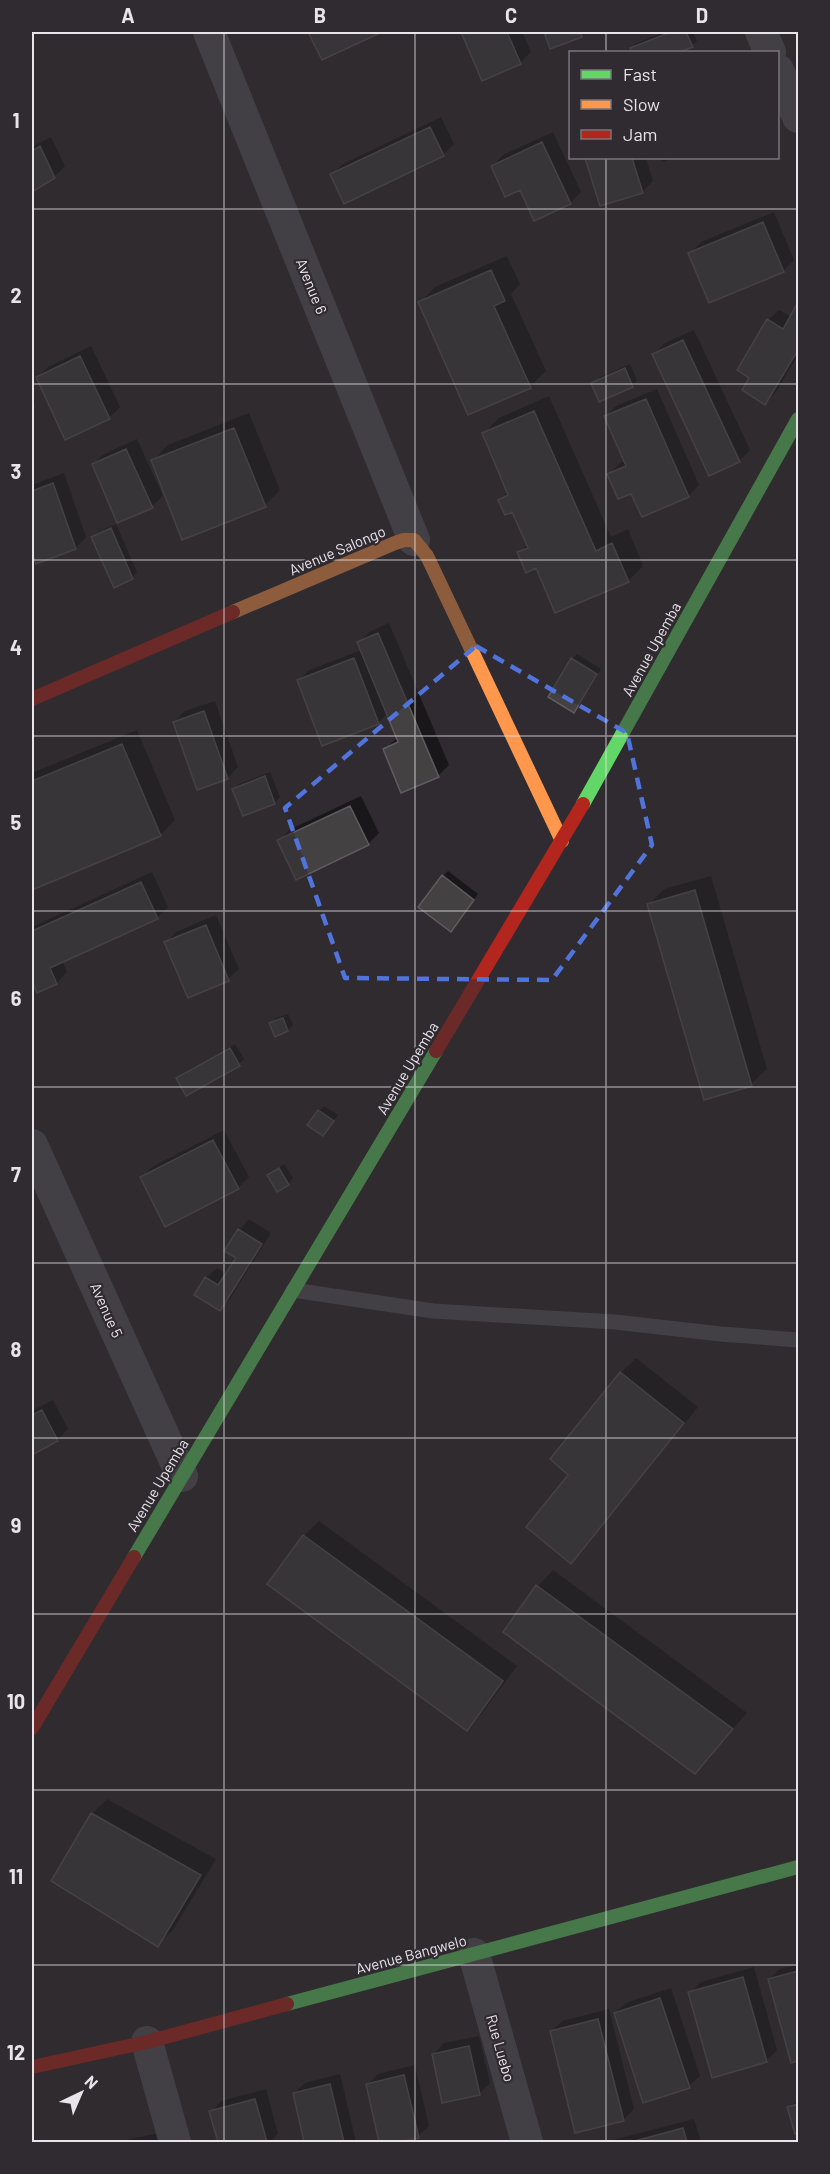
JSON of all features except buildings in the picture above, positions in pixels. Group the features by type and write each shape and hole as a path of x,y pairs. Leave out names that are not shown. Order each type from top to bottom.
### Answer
{"street":[{"name":"Avenue 6","path":"209,32 414,540"},
{"path":"761,32 770,51"},
{"path":"779,74 798,117"},
{"name":"Avenue Upemba","path":"32,1728 562,842 798,419"},
{"name":"Avenue Salongo","path":"32,699 395,543 414,540"},
{"path":"414,540 427,556 562,842"},
{"name":"Avenue 5","path":"32,1145 182,1476"},
{"name":"Avenue Bangwelo","path":"32,2067 147,2042 798,1867"},
{"name":"Rue Luebo","path":"474,1954 527,2142"},
{"path":"147,2042 175,2142"}],"lane":[{"path":"293,1290 433,1311 615,1322 798,1340"}],"highlighted area":[{"path":"476,646 627,733 652,845 552,980 345,978 285,808"}],"traffic: fast":[{"path":"583,804 798,419"},
{"path":"134,1557 436,1051"},
{"path":"287,2004 798,1867"}],"traffic: slow":[{"path":"233,612 395,543 414,540 427,556 562,841"}],"traffic: jam":[{"path":"32,699 233,612"},
{"path":"436,1051 583,804"},
{"path":"32,1728 134,1557"},
{"path":"32,2067 147,2042 287,2004"}]}
